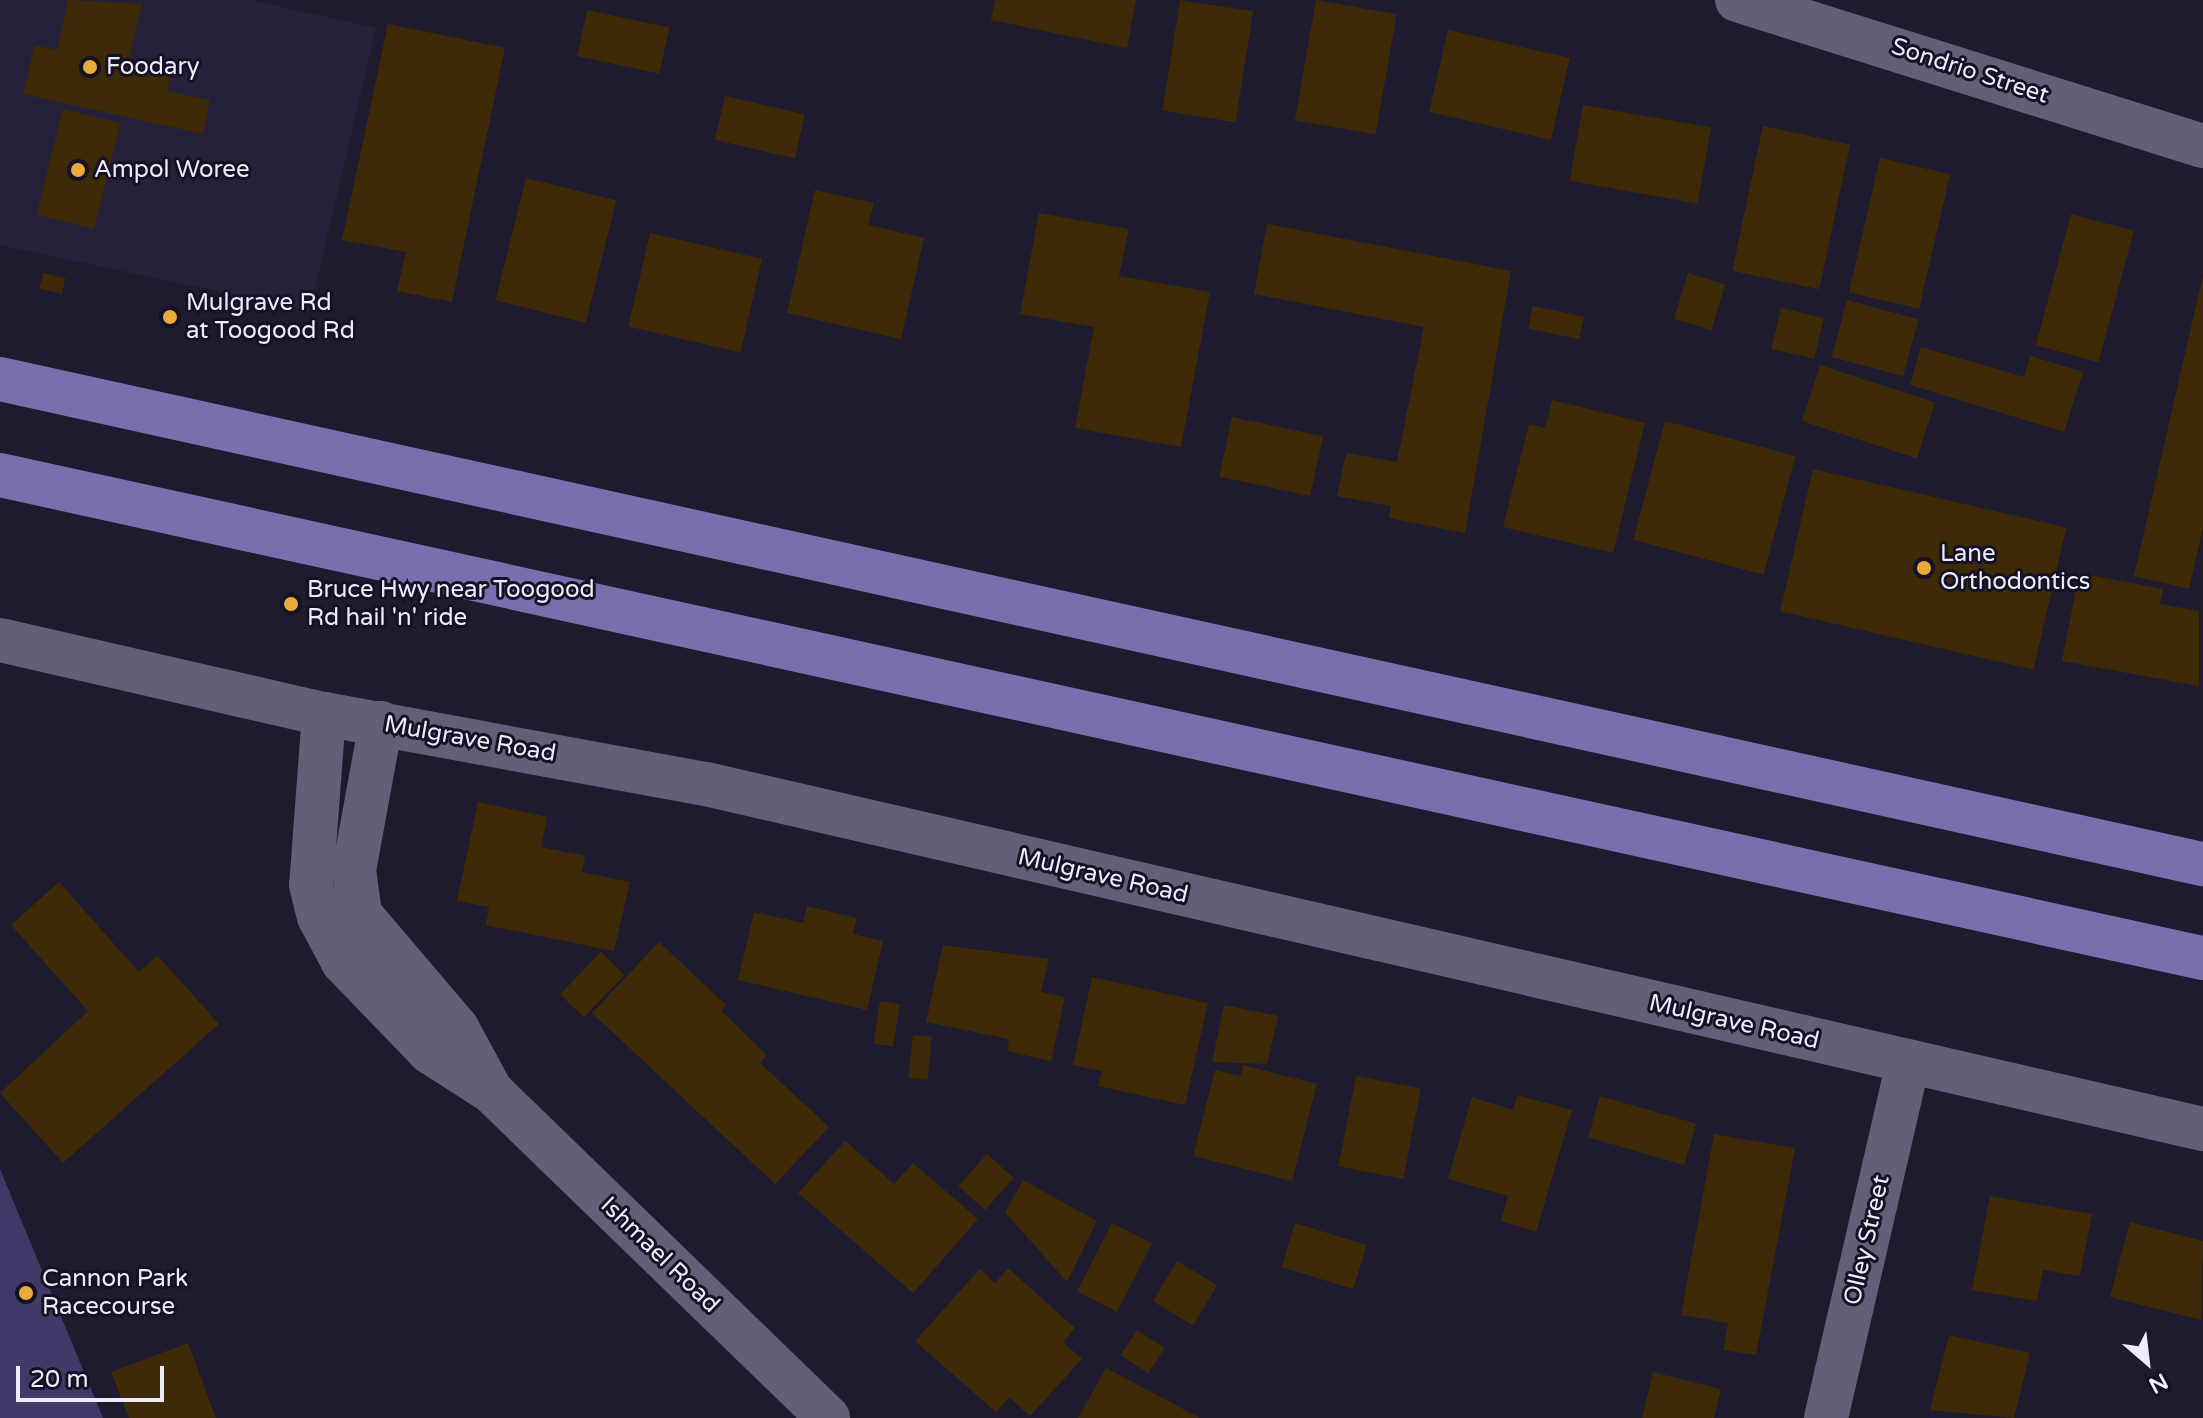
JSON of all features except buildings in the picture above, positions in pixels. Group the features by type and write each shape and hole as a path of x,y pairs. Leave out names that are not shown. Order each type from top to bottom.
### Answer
{"main road":[{"path":"0,379 2203,864"},
{"path":"0,475 2203,958"}],"street":[{"name":"Sondrio Street","path":"1737,0 2203,146"},
{"name":"Mulgrave Road","path":"0,640 324,714 706,784 2203,1129"},
{"name":"Ishmael Road","path":"324,714 311,885 319,917 356,978 430,1052 492,1092 828,1418"},
{"name":"Ishmael Road","path":"381,723 354,870 360,914 457,1028 492,1092"},
{"name":"Olley Street","path":"1826,1418 1908,1063"}],"shaded area":[{"path":"0,0 251,0 376,28 310,311 0,245"},
{"name":"Cannon Park Racecourse","path":"0,1169 103,1418 0,1418"}],"place":[{"name":"Foodary","path":"90,67"},
{"name":"Ampol Woree","path":"78,170"},
{"name":"Mulgrave Rd at Toogood Rd","path":"170,317"},
{"name":"Lane Orthodontics","path":"1924,568"},
{"name":"Bruce Hwy near Toogood Rd hail 'n' ride","path":"291,604"},
{"name":"Cannon Park Racecourse","path":"26,1293"}]}
